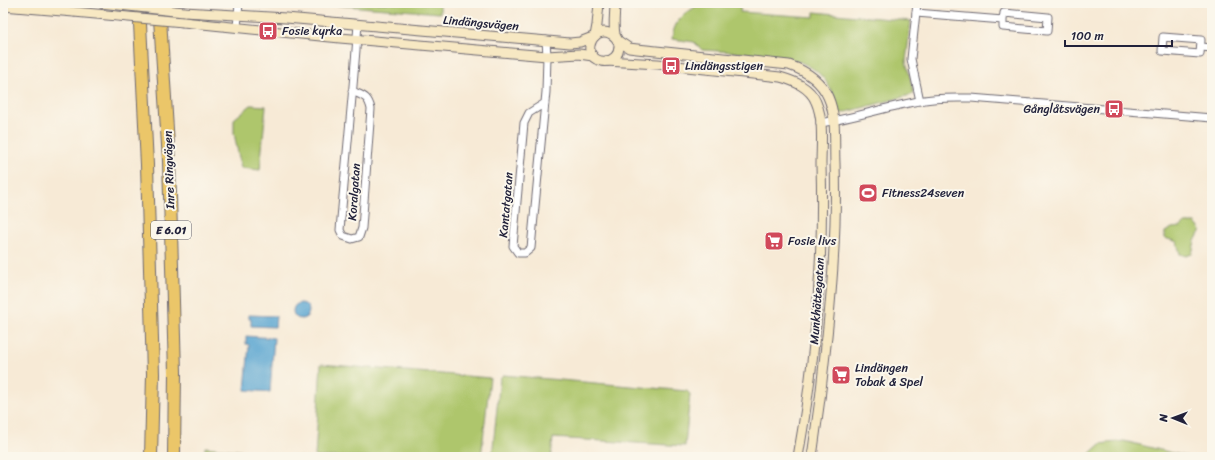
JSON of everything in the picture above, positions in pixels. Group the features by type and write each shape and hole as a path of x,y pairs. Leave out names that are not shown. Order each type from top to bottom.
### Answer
{"highway":[{"name":"Inre Ringvägen","path":"139,3 148,173 153,374 151,457"},
{"name":"Inre Ringvägen","path":"155,6 169,161 175,372 174,457"}],"street":[{"name":"Lindängsvägen","path":"100,3 155,6 184,12 286,18 575,43 601,32 607,32 623,45 633,48 780,64 799,68 816,80 828,96 834,121"},
{"path":"237,28 239,3"},
{"path":"593,56 590,46 597,25 599,3"},
{"path":"606,61 617,55 619,46 614,26 615,3"},
{"path":"917,3 912,59 920,100"},
{"path":"3,6 183,22 357,40 547,56 579,54 593,56 599,60 606,61 780,76 792,80 806,88 812,95 817,106 820,123 920,100 947,98 971,98 1212,118"},
{"path":"916,13 1004,20"},
{"path":"1004,13 1048,17 1047,31 1003,27 1004,20 1004,13"},
{"name":"Koralgatan","path":"352,91 364,96 369,101 371,109 362,228 359,237 352,239 343,236 340,230 352,91 357,40 358,24"},
{"path":"1163,37 1201,40 1201,47 1200,54 1162,51 1163,37"},
{"name":"Kantatgatan","path":"544,103 530,113 524,123 513,246 518,253 525,253 531,248 544,103 547,56 546,40"},
{"path":"1201,47 1212,48"},
{"name":"Munkhättegatan","path":"812,457 821,399 830,301 836,204 834,121"},
{"name":"Munkhättegatan","path":"798,457 808,394 818,300 822,214 820,123"}],"green space":[{"path":"305,3 440,3 440,13"},
{"path":"701,3 741,3 740,12 814,17 814,12 911,21 906,61 914,94 839,114 835,98 823,78 815,70 796,60 774,56 702,50 694,42 672,39 675,26 681,18"},
{"path":"251,105 266,106 260,170 241,168 234,133 234,119"},
{"path":"1185,223 1195,223 1201,230 1195,241 1192,254 1186,256 1180,254 1177,242 1165,238 1165,232 1172,228 1181,227"},
{"path":"321,364 490,378 481,457 315,457"},
{"path":"503,375 687,391 690,394 685,446 553,438 551,457 492,457 500,378"},
{"path":"1124,441 1189,457 1086,457 1100,444"},
{"path":"205,447 300,457 205,457"}],"water":[{"path":"301,303 308,308 309,311 304,318 301,319 294,314 293,311 298,304"},
{"path":"249,315 276,316 275,327 251,326 251,319 249,319"},
{"path":"246,336 274,338 270,392 245,390 249,345 246,344"}],"place":[{"name":"Fosie kyrka","path":"268,31"},
{"name":"Lindängsstigen","path":"671,66"},
{"name":"Gånglåtsvägen","path":"1114,109"},
{"name":"Fitness24seven","path":"868,193"},
{"name":"Fosie livs","path":"774,241"},
{"name":"Lindängen Tobak & Spel","path":"841,375"}]}
